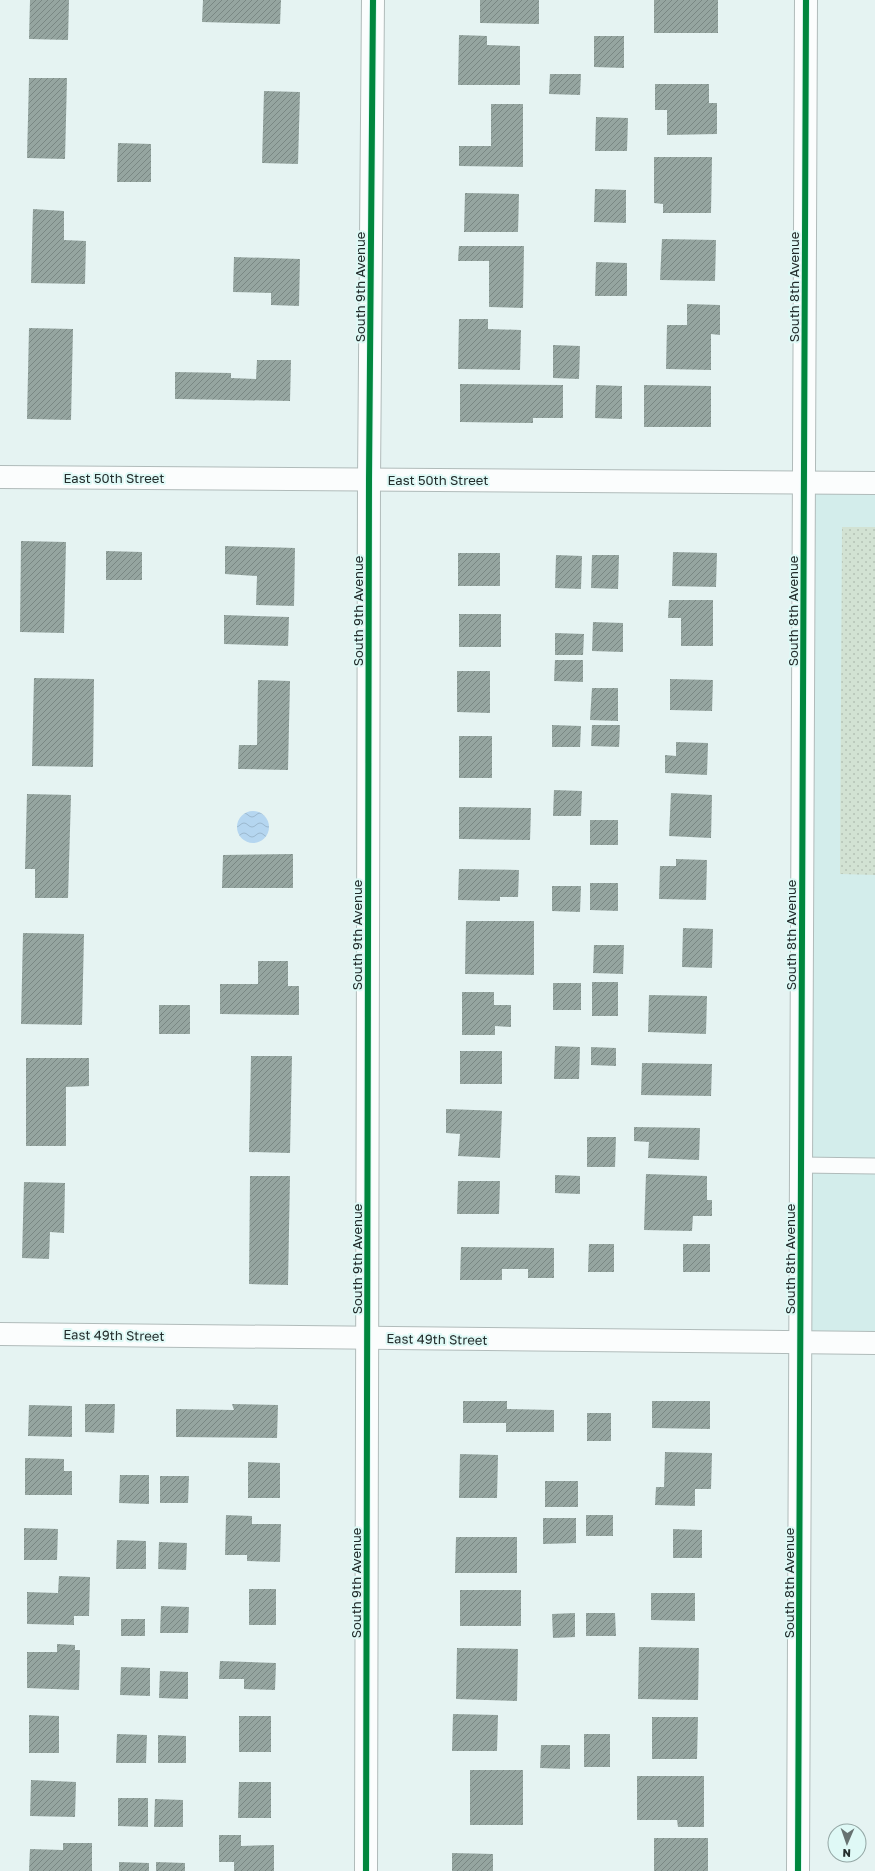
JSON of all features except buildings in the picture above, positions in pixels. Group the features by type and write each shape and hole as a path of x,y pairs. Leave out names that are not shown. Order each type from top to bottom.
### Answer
{"street":[{"name":"South 9th Avenue","path":"366,1871 369,480 373,0"},
{"name":"South 8th Avenue","path":"798,1871 806,0"},
{"name":"East 50th Street","path":"0,477 875,483"},
{"name":"East 49th Street","path":"0,1334 875,1343"}],"lane":[{"path":"801,1165 875,1166"}],"shaded area":[{"path":"810,489 875,490 875,1339 805,1338"}],"green space":[{"path":"842,527 875,527 875,875 840,874"}],"water":[{"path":"250,811 256,811 266,818 269,827 268,833 262,840 256,843 250,843 240,836 237,830 237,824 244,814"}],"cycle path":[{"path":"366,1871 369,480 373,0"},
{"path":"798,1871 806,0"}]}
